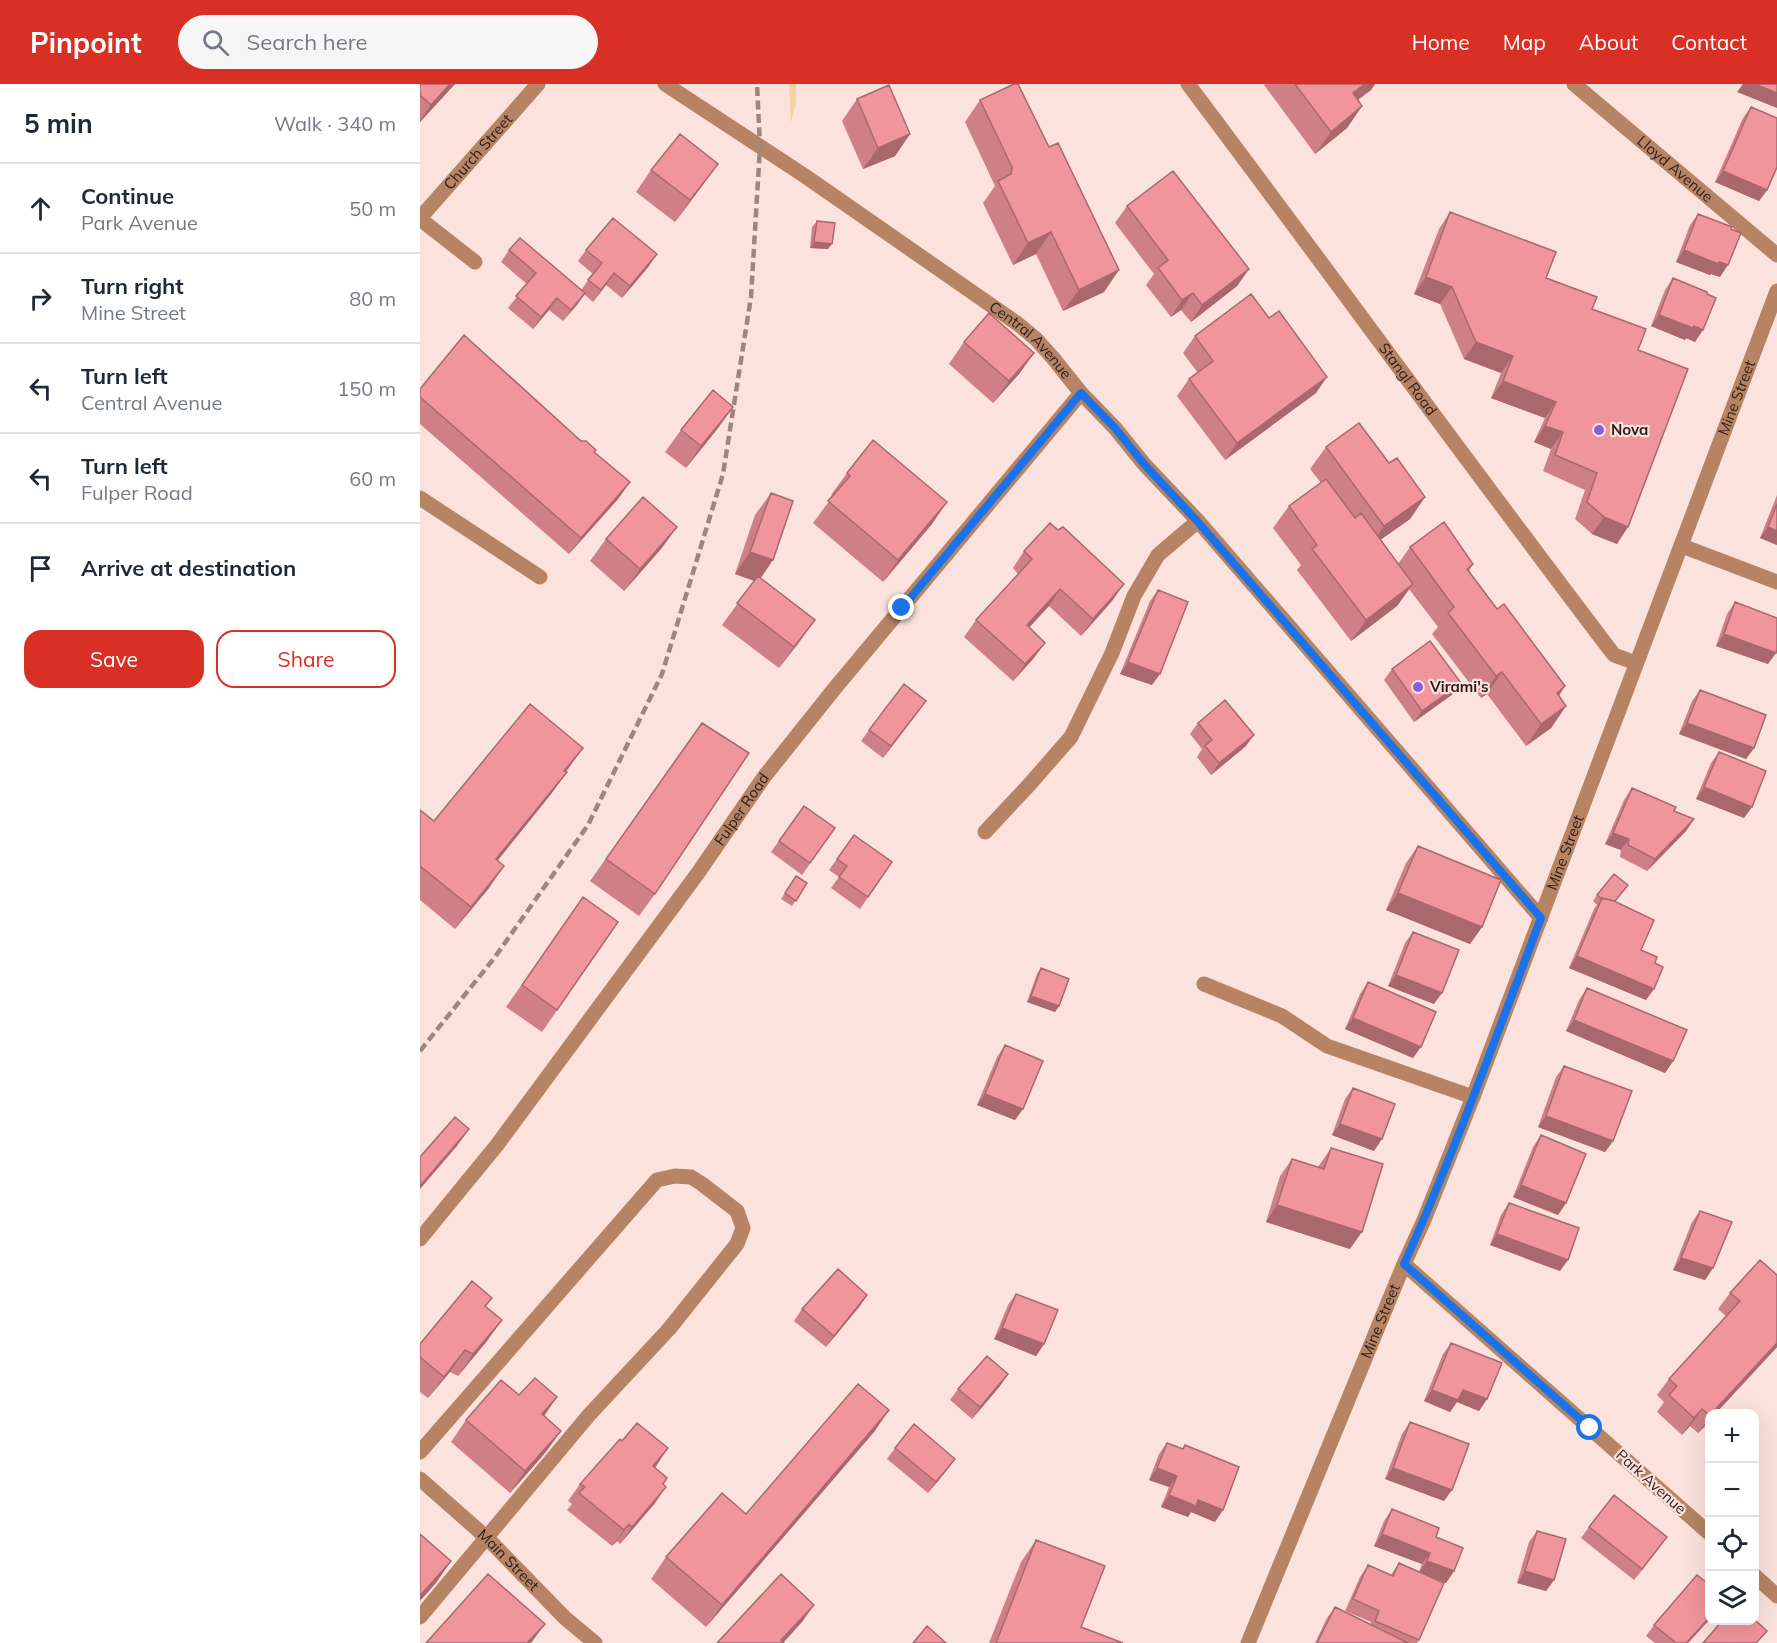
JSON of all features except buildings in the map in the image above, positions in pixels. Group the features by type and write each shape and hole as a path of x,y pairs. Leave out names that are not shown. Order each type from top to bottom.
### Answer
{"street":[{"name":"Church Street","path":"420,218 538,84"},
{"name":"Central Avenue","path":"665,84 805,176 1018,324 1036,339 1541,918"},
{"name":"Stangl Road","path":"1188,84 1481,480 1614,655 1636,663"},
{"name":"Lloyd Avenue","path":"1574,84 1777,255"},
{"path":"420,218 475,262"},
{"name":"Mine Street","path":"1248,1643 1473,1097 1777,291"},
{"name":"Fulper Road","path":"420,1239 497,1145 698,873 764,777 835,688 1081,393"},
{"path":"420,498 540,578"},
{"path":"985,832 1071,737 1112,652 1134,596 1158,555 1197,521"},
{"path":"1682,546 1777,582"},
{"path":"1204,984 1282,1016 1327,1046 1473,1097"},
{"path":"420,1452 657,1180 675,1176 691,1177 738,1211 743,1228 737,1244 669,1329 589,1414 420,1617"},
{"name":"Park Avenue","path":"1404,1264 1705,1530"},
{"name":"Main Street","path":"420,1479 488,1538 565,1618 596,1643"},
{"path":"1759,1579 1777,1596"}],"shaded area":[{"path":"789,84 796,84 796,102 791,123"}],"railway":[{"path":"420,1051 495,957 588,825 662,674 723,474 751,297 760,147 757,84"}],"place":[{"name":"Nova","path":"1599,430"},
{"name":"Virami's","path":"1418,687"}],"route":[{"path":"902,608 1081,393 1197,521 1541,918 1473,1097 1404,1264 1590,1428"}]}
